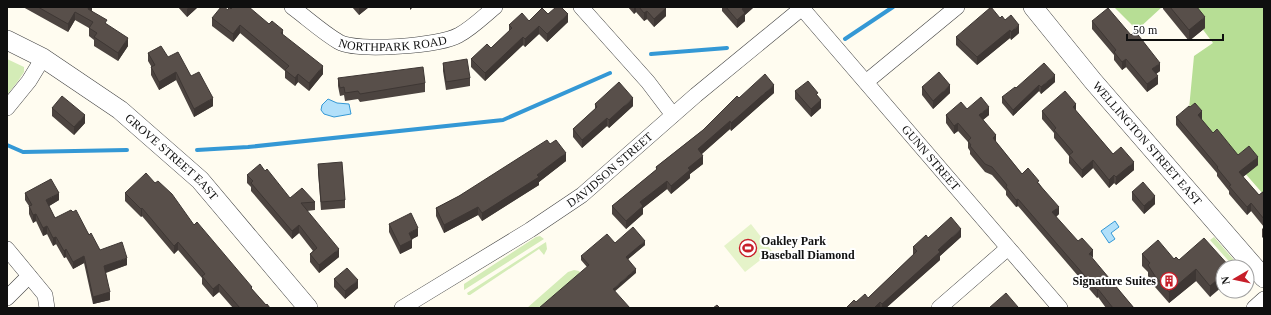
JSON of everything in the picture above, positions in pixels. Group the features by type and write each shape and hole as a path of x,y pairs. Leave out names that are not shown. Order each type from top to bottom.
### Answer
{"street":[{"name":"NORTHPARK ROAD","path":"292,7 339,42 351,46 373,47 445,41 459,35 495,7"},
{"path":"581,7 648,82 672,115"},
{"path":"866,82 957,7"},
{"name":"WELLINGTON STREET EAST","path":"1033,7 1093,81 1264,278"},
{"name":"DAVIDSON STREET","path":"402,308 530,230 577,199 672,115 801,8"},
{"name":"GUNN STREET","path":"801,8 1060,308"},
{"name":"GROVE STREET EAST","path":"7,40 43,58 120,110 200,180 308,308"},
{"path":"7,108 29,81 43,58"},
{"path":"939,308 1008,248"},
{"path":"7,249 45,294 47,308"},
{"path":"7,298 29,276"},
{"path":"1254,308 1264,299"}],"green space":[{"path":"1114,7 1162,7 1137,30"},
{"path":"1186,7 1264,7 1264,195 1189,109 1194,56 1213,43"},
{"path":"7,59 24,67 24,72 7,95"},
{"name":"Oakley Park Baseball Diamond","path":"751,224 772,251 745,272 724,246"},
{"path":"540,236 544,239 464,290 464,284 536,237"},
{"path":"1214,237 1233,259 1227,259 1210,240"},
{"path":"546,242 547,249 544,255 539,249 468,295 467,293"},
{"path":"574,270 579,271 582,276 544,308 527,308 568,272"}],"water":[{"path":"328,99 337,103 349,104 351,114 334,117 324,114 321,110 322,105"},
{"path":"1115,221 1119,227 1111,233 1115,239 1109,243 1101,231"}],"building":[{"path":"38,7 89,7 88,9 107,20 105,23 128,38 118,53 94,37 97,33 89,28 93,22 75,12 68,24"},
{"path":"221,7 228,10 229,7 231,9 233,7 249,7 269,24 272,21 283,30 281,33 323,66 309,83 298,74 295,78 285,70 289,66 240,25 233,34 212,18"},
{"path":"556,7 561,7 568,14 547,34 539,26 525,39 523,37 485,73 471,59 487,44 491,48 512,28 509,25 522,13 529,21 542,8 548,14"},
{"path":"639,7 666,8 654,19 647,11 644,13"},
{"path":"726,7 745,7 742,9 745,13 737,20"},
{"path":"991,7 1000,18 1002,16 1005,20 1011,15 1019,25 1011,32 1010,30 977,57 956,37"},
{"path":"1170,7 1197,7 1205,17 1189,30"},
{"path":"1108,8 1131,35 1135,31 1160,63 1152,69 1158,76 1147,84 1126,59 1122,62 1114,52 1116,50 1092,21"},
{"path":"161,46 168,57 178,52 191,76 199,72 213,98 194,109 176,72 159,82 151,67 155,65 148,53"},
{"path":"467,59 470,78 446,82 443,63"},
{"path":"1044,63 1055,75 1041,87 1039,85 1013,110 1002,97 1015,87 1016,88"},
{"path":"423,67 425,83 360,94 358,91 345,93 344,87 340,88 338,78"},
{"path":"939,72 950,85 933,101 922,87"},
{"path":"765,74 774,85 731,123 730,121 698,149 703,156 688,168 690,170 671,186 667,181 640,202 643,206 626,221 612,206 657,169 656,167 703,130 737,96 739,98"},
{"path":"808,81 818,93 816,94 821,100 811,109 795,91"},
{"path":"619,82 633,98 609,120 607,118 582,140 573,129 597,107 595,104"},
{"path":"1065,91 1076,104 1073,107 1113,154 1121,147 1134,162 1116,177 1114,175 1109,180 1093,160 1082,170 1069,155 1073,152 1054,130 1056,128 1042,111"},
{"path":"62,96 85,115 74,127 52,108"},
{"path":"981,97 989,107 979,115 996,135 993,138 1022,174 1028,168 1039,181 1037,182 1059,207 1052,212 1078,241 1082,238 1093,250 1089,254 1134,308 1113,308 1018,199 1016,200 1006,187 1007,185 992,167 985,164 970,146 971,145 968,141 971,138 958,123 954,126 946,115 961,102 967,109"},
{"path":"1195,103 1202,111 1198,115 1213,133 1217,129 1238,155 1249,146 1258,157 1239,172 1259,195 1264,191 1264,219 1251,203 1247,207 1229,186 1231,185 1217,168 1218,167 1176,117"},
{"path":"547,140 550,144 556,140 566,153 537,175 539,177 482,213 478,207 444,225 436,208 459,196"},
{"path":"342,162 345,200 321,202 318,164"},
{"path":"260,164 265,171 267,169 290,198 302,188 315,202 301,203 339,249 319,265 310,254 317,248 299,225 292,231 251,183 253,181 247,175"},
{"path":"146,173 155,183 158,181 172,194 194,225 197,222 252,287 251,288 270,308 240,308 219,284 213,289 202,276 205,274 178,242 174,246 142,208 141,209 125,193"},
{"path":"51,179 59,193 46,200 55,218 71,210 73,212 76,210 89,235 91,233 100,250 122,242 127,258 104,266 110,292 93,297 84,256 73,262 66,249 64,251 56,237 53,238 47,226 43,228 36,214 33,215 29,206 32,205 25,193"},
{"path":"1143,182 1155,196 1144,206 1132,192"},
{"path":"411,213 418,228 409,233 412,240 400,246 389,224"},
{"path":"951,217 961,229 938,250 940,252 882,304 880,302 874,308 846,308 854,300 856,302 865,294 868,298 917,251 913,247 926,235 928,238"},
{"path":"633,227 645,241 626,257 636,269 613,289 630,308 539,308 589,265 581,256 607,234 615,243"},
{"path":"1204,238 1223,259 1215,259 1215,282 1210,286 1196,269 1169,292 1155,276 1148,265 1150,263 1142,254 1158,240 1174,259 1176,257 1179,260"},
{"path":"347,268 358,280 345,291 334,279"},
{"path":"1006,293 1018,307 1017,308 989,308"},
{"path":"717,305 720,308 713,308"}],"waterway":[{"path":"845,39 893,7"},
{"path":"651,54 727,48"},
{"path":"197,150 248,147 503,120 610,73"},
{"path":"7,145 23,152 127,150"}],"place":[{"name":"Oakley Park Baseball Diamond","path":"748,248"},
{"name":"Signature Suites","path":"1169,281"}]}
